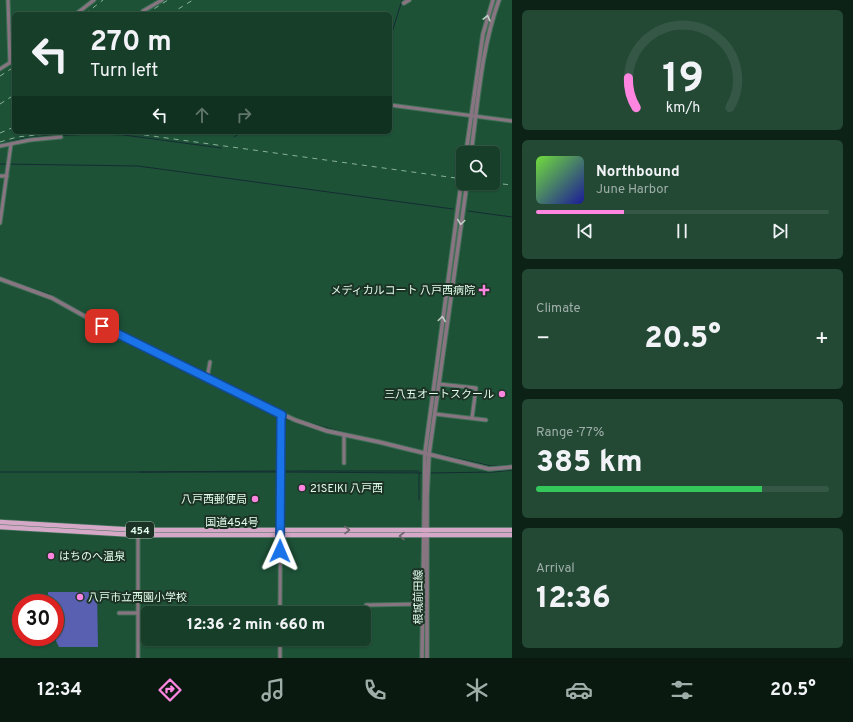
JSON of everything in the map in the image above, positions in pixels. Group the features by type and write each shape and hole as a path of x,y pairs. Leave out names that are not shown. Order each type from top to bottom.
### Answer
{"highway":[{"name":"国道454号","path":"0,522 138,533"},
{"name":"国道454号","path":"0,527 138,533 512,530"},
{"name":"国道454号","path":"280,533 425,536 512,535"}],"street":[{"path":"0,69 10,63 8,0"},
{"path":"79,12 94,0"},
{"path":"143,11 162,0"},
{"path":"404,1 408,0"},
{"path":"472,146 483,34 493,0"},
{"path":"468,146 485,47 499,0"},
{"path":"392,105 512,121"},
{"path":"0,146 30,140 62,137"},
{"path":"0,223 11,144"},
{"path":"0,176 7,176"},
{"path":"425,536 427,453 460,190"},
{"path":"427,453 435,414 466,190"},
{"path":"0,279 52,298 112,331 163,355 207,379 282,415 311,426 489,468 512,467"},
{"path":"207,379 210,362"},
{"path":"439,384 476,388 472,418"},
{"path":"435,414 486,420"},
{"path":"280,606 282,415"},
{"path":"344,435 344,463"},
{"path":"138,533 138,658"},
{"name":"根城前田線","path":"422,658 425,536"},
{"name":"根城前田線","path":"425,536 427,658"},
{"path":"366,605 423,604"},
{"path":"119,612 138,613"},
{"path":"280,646 280,658"}],"shaded area":[{"path":"48,592 97,592 98,647 59,647 64,646 64,594 48,594"}],"waterway":[{"path":"392,32 402,0"},
{"path":"0,144 25,138 97,134 124,135 221,148"},
{"path":"234,137 239,134"},
{"path":"0,164 138,166 453,209"},
{"path":"468,211 512,217"},
{"path":"0,281 47,298 119,337"},
{"path":"19,284 49,294 206,376"},
{"path":"129,342 280,417"},
{"path":"209,377 244,394"},
{"path":"292,417 340,431 421,450"},
{"path":"283,418 341,436"},
{"path":"366,441 420,454"},
{"path":"434,453 491,466 512,465"},
{"path":"433,457 445,460"},
{"path":"429,473 494,472 512,470"},
{"path":"139,472 279,471"},
{"path":"282,471 419,471"},
{"path":"0,472 279,472"},
{"path":"283,472 423,473"},
{"path":"419,473 419,500"},
{"path":"425,581 425,658"}],"railway":[{"path":"88,12 103,0"},
{"path":"149,12 168,0"},
{"path":"173,12 193,0"},
{"path":"0,76 12,68"},
{"path":"0,104 12,96"},
{"path":"0,133 12,128"},
{"path":"0,142 17,137 46,134"},
{"path":"131,134 456,178"},
{"path":"500,184 512,185"}],"place":[{"name":"メディカルコート 八戸西病院","path":"484,290"},
{"name":"三八五オートスクール","path":"502,394"},
{"name":"21SEIKI 八戸西","path":"302,488"},
{"name":"八戸西郵便局","path":"255,499"},
{"name":"はちのへ温泉","path":"51,556"},
{"name":"八戸市立西園小学校","path":"80,597"}],"route":[{"path":"102,326 282,415 280,551"}]}
